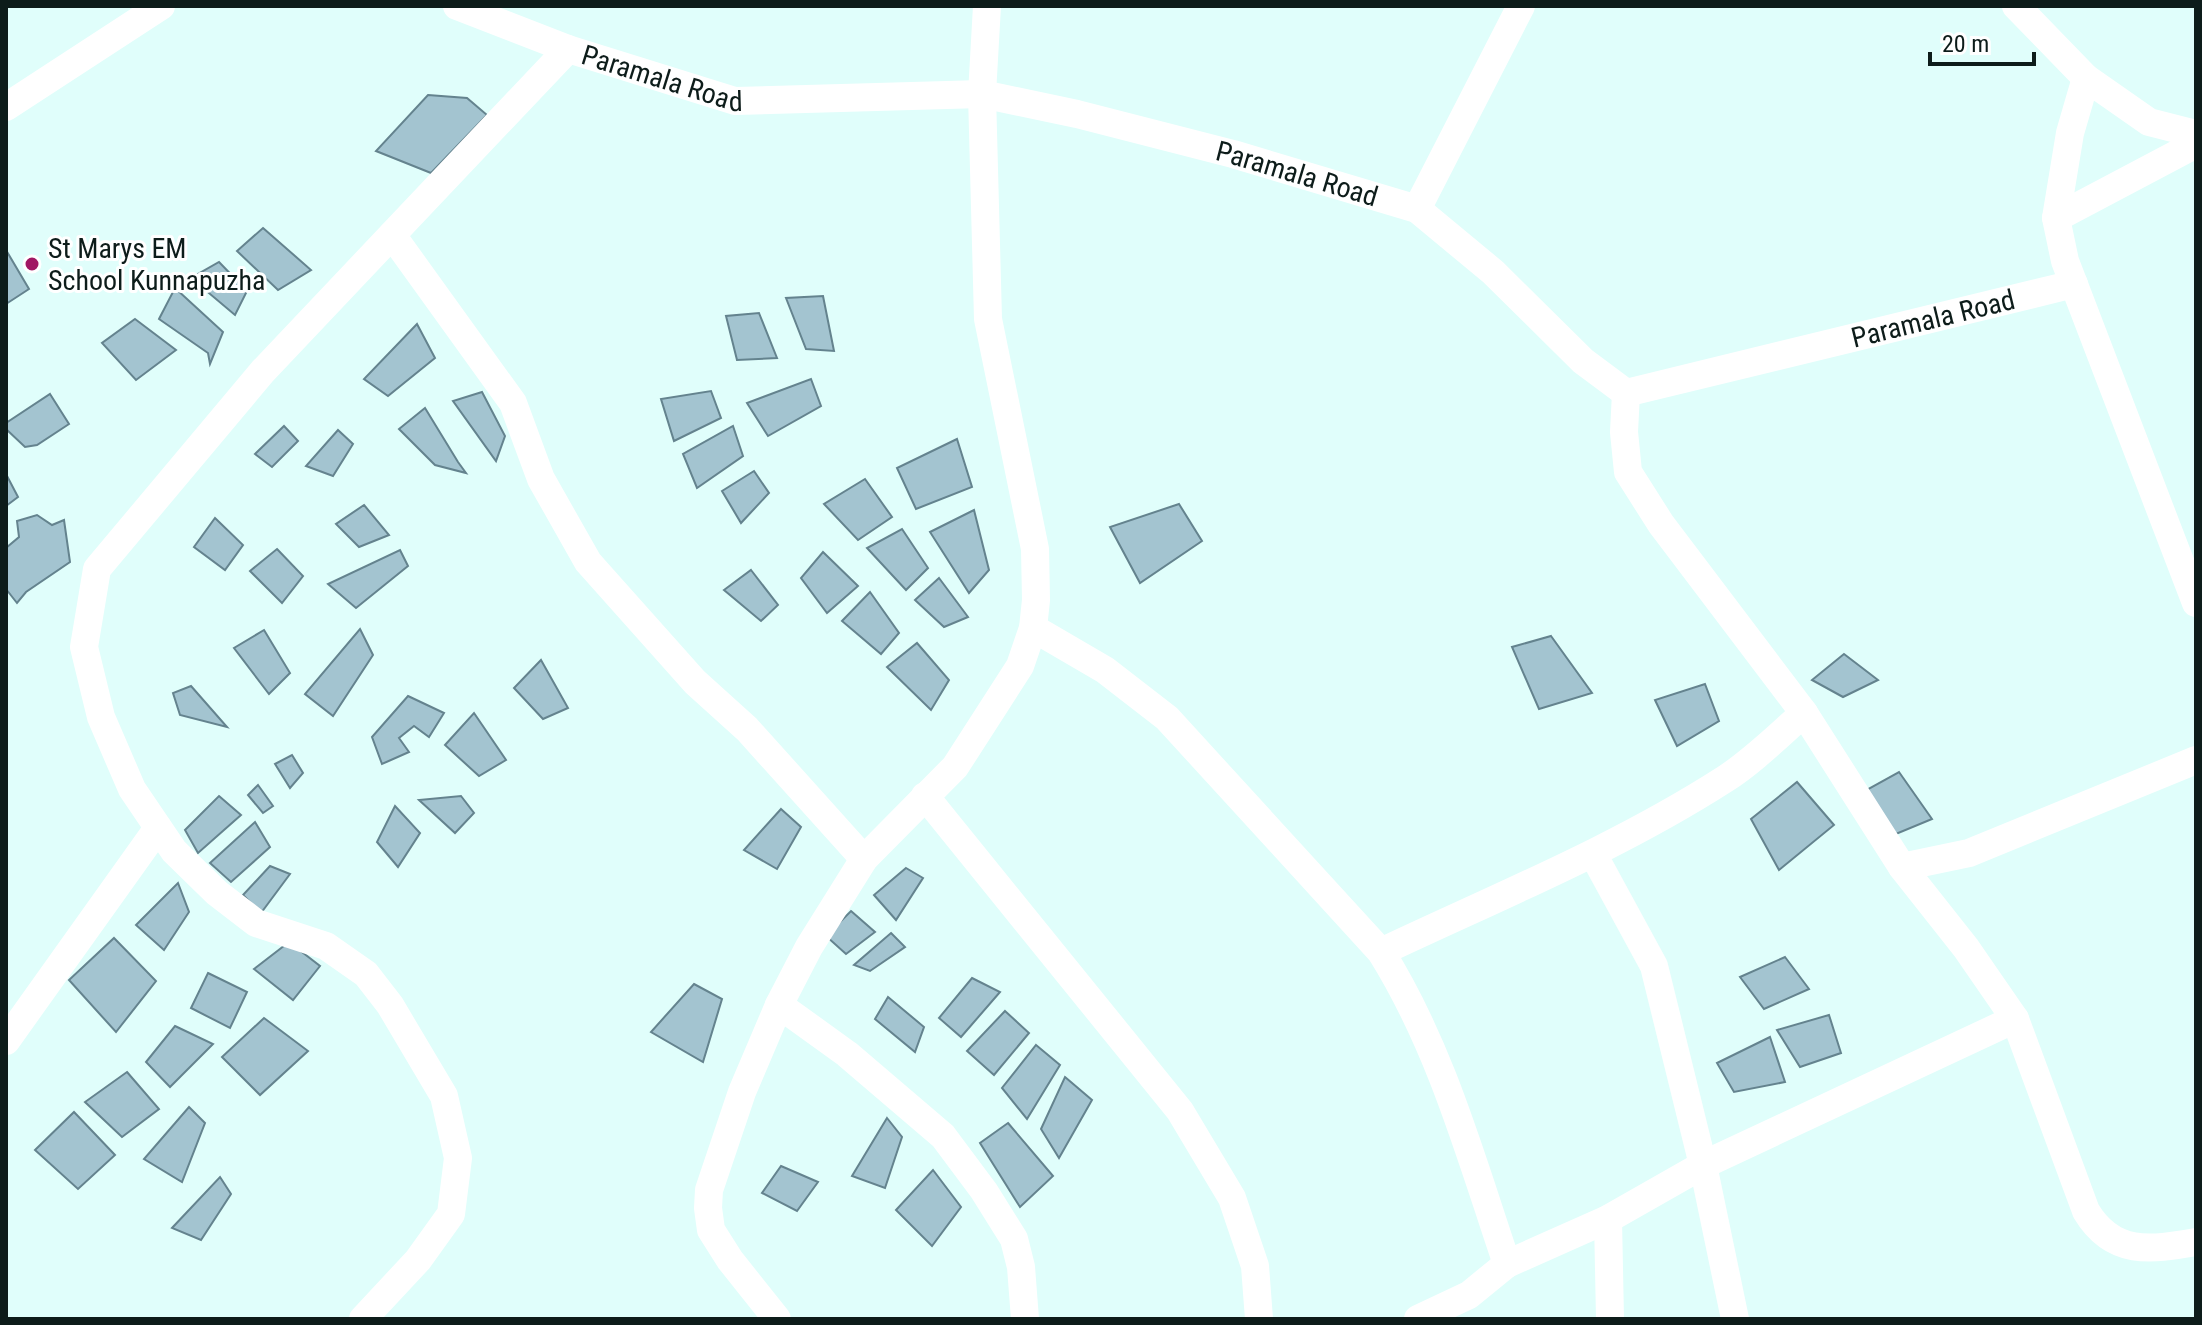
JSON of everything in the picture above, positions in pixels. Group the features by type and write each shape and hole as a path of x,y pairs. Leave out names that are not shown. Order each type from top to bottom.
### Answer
{"street":[{"path":"6,107 161,6"},
{"name":"Paramala Road","path":"457,6 568,49 735,101 982,94 1077,114 1233,154 1417,209 1493,272 1583,361 1626,393 2074,284"},
{"path":"773,1318 711,1230 709,1190 742,1092 779,1005 809,947 864,859 955,767 1020,666 1033,628 1035,549 988,319 982,94 987,6"},
{"path":"1417,209 1521,6"},
{"path":"2016,6 2086,78 2149,122 2196,134"},
{"path":"363,1319 418,1260 451,1214 458,1158 444,1096 390,1005 366,974 326,946 256,923 217,893 174,851 132,789 101,717 84,647 97,569 263,371 568,49"},
{"path":"2086,78 2070,133 2056,218 2065,261 2196,603"},
{"path":"2056,218 2196,144"},
{"path":"392,235 513,403 541,479 588,562 695,682 747,729 864,859"},
{"path":"1626,393 1624,432 1628,472 1661,524 1804,713 1902,867 1966,948 2015,1019 2086,1211 2097,1229 2111,1240 2134,1246 2159,1249 2196,1242"},
{"path":"1033,628 1105,670 1167,718 1381,952 1403,987 1445,1081 1507,1264"},
{"path":"1381,952 1593,854 1646,826 1728,778 1804,713"},
{"path":"1902,867 1969,853 2196,760"},
{"path":"925,796 1180,1111 1232,1198 1255,1266 1259,1319"},
{"path":"6,1041 158,828"},
{"path":"1593,854 1654,966 1703,1165 1735,1319"},
{"path":"779,1005 847,1054 943,1136 984,1191 1014,1239 1021,1267 1025,1319"},
{"path":"1418,1319 1469,1295 1507,1264 1608,1219 1703,1165 2015,1019"},
{"path":"1608,1219 1610,1319"}],"building":[{"path":"428,95 467,98 487,115 431,173 376,151"},
{"path":"263,228 311,270 278,290 237,251"},
{"path":"6,250 29,289 6,304"},
{"path":"219,262 247,291 235,315 191,278"},
{"path":"175,288 223,332 210,364 208,353 159,319"},
{"path":"823,296 834,351 806,349 786,298"},
{"path":"759,313 777,358 737,360 726,316"},
{"path":"135,319 176,350 136,380 102,343"},
{"path":"417,324 435,358 388,396 364,379"},
{"path":"811,379 821,406 768,436 747,403"},
{"path":"711,391 721,418 674,441 661,399"},
{"path":"482,392 505,436 496,461 453,401"},
{"path":"50,394 69,424 37,445 25,447 6,429 6,423"},
{"path":"425,408 466,473 435,465 399,429"},
{"path":"284,426 298,441 272,467 255,454"},
{"path":"733,426 743,456 697,488 683,454"},
{"path":"338,430 353,444 333,476 306,466"},
{"path":"957,439 972,487 916,509 897,468"},
{"path":"754,471 769,493 741,523 722,491"},
{"path":"6,474 18,497 6,506"},
{"path":"865,479 892,517 858,540 824,504"},
{"path":"1179,504 1202,541 1140,583 1110,527"},
{"path":"364,505 389,535 359,547 336,524"},
{"path":"974,510 989,570 969,593 930,532"},
{"path":"37,515 52,525 64,520 70,562 26,592 17,603 6,589 6,548 19,537 17,521"},
{"path":"215,518 243,545 225,570 194,547"},
{"path":"902,529 928,568 906,590 867,548"},
{"path":"277,549 303,576 282,603 250,571"},
{"path":"400,550 408,566 356,608 328,584"},
{"path":"823,552 858,586 827,613 801,578"},
{"path":"751,570 778,605 761,621 724,590"},
{"path":"939,578 968,617 944,627 915,600"},
{"path":"870,592 899,633 881,654 842,621"},
{"path":"360,629 373,655 333,716 305,694"},
{"path":"264,630 290,673 269,694 234,648"},
{"path":"1551,636 1592,693 1539,709 1512,647"},
{"path":"917,643 949,680 931,710 887,667"},
{"path":"1844,654 1878,680 1843,697 1812,680"},
{"path":"541,660 568,708 543,719 514,688"},
{"path":"1705,684 1719,721 1677,746 1655,700"},
{"path":"191,686 227,727 180,715 173,693"},
{"path":"408,696 444,713 429,737 414,726 399,738 409,752 382,764 372,737"},
{"path":"474,713 506,760 479,776 445,745"},
{"path":"292,755 303,773 290,788 275,764"},
{"path":"1899,772 1932,819 1891,836 1861,793"},
{"path":"1797,782 1834,825 1779,870 1751,819"},
{"path":"258,785 273,806 263,813 248,795"},
{"path":"219,796 241,815 198,853 185,830"},
{"path":"461,796 474,813 455,833 419,800"},
{"path":"395,806 420,833 398,867 377,842"},
{"path":"781,809 801,827 777,869 744,850"},
{"path":"255,822 270,847 231,882 210,863"},
{"path":"270,866 290,874 261,913 243,895"},
{"path":"906,868 923,878 896,920 874,895"},
{"path":"178,883 189,912 164,950 136,925"},
{"path":"851,911 875,932 846,954 826,936"},
{"path":"891,933 905,947 870,971 854,965"},
{"path":"114,938 156,981 116,1032 69,980"},
{"path":"289,942 320,966 293,1000 254,969"},
{"path":"1785,957 1809,989 1764,1009 1740,977"},
{"path":"208,973 247,992 230,1028 191,1008"},
{"path":"972,978 1000,992 961,1037 939,1018"},
{"path":"694,984 722,999 703,1062 651,1032"},
{"path":"888,997 924,1027 915,1052 875,1019"},
{"path":"1005,1011 1029,1033 994,1075 967,1051"},
{"path":"1829,1015 1841,1053 1800,1067 1777,1030"},
{"path":"264,1018 308,1051 260,1095 222,1057"},
{"path":"175,1026 213,1044 170,1087 146,1062"},
{"path":"1770,1037 1785,1082 1734,1092 1717,1063"},
{"path":"1036,1045 1060,1065 1027,1119 1002,1088"},
{"path":"127,1072 159,1109 122,1137 85,1102"},
{"path":"1065,1077 1092,1100 1059,1158 1041,1129"},
{"path":"189,1107 205,1123 182,1182 144,1159"},
{"path":"74,1112 115,1155 78,1189 35,1150"},
{"path":"887,1118 902,1137 885,1188 852,1176"},
{"path":"1008,1123 1053,1176 1020,1207 980,1143"},
{"path":"781,1166 818,1182 797,1211 762,1193"},
{"path":"933,1170 961,1207 932,1246 896,1210"},
{"path":"220,1177 231,1194 201,1240 172,1228"}],"place":[{"name":"St Marys EM School Kunnapuzha","path":"32,264"}]}
